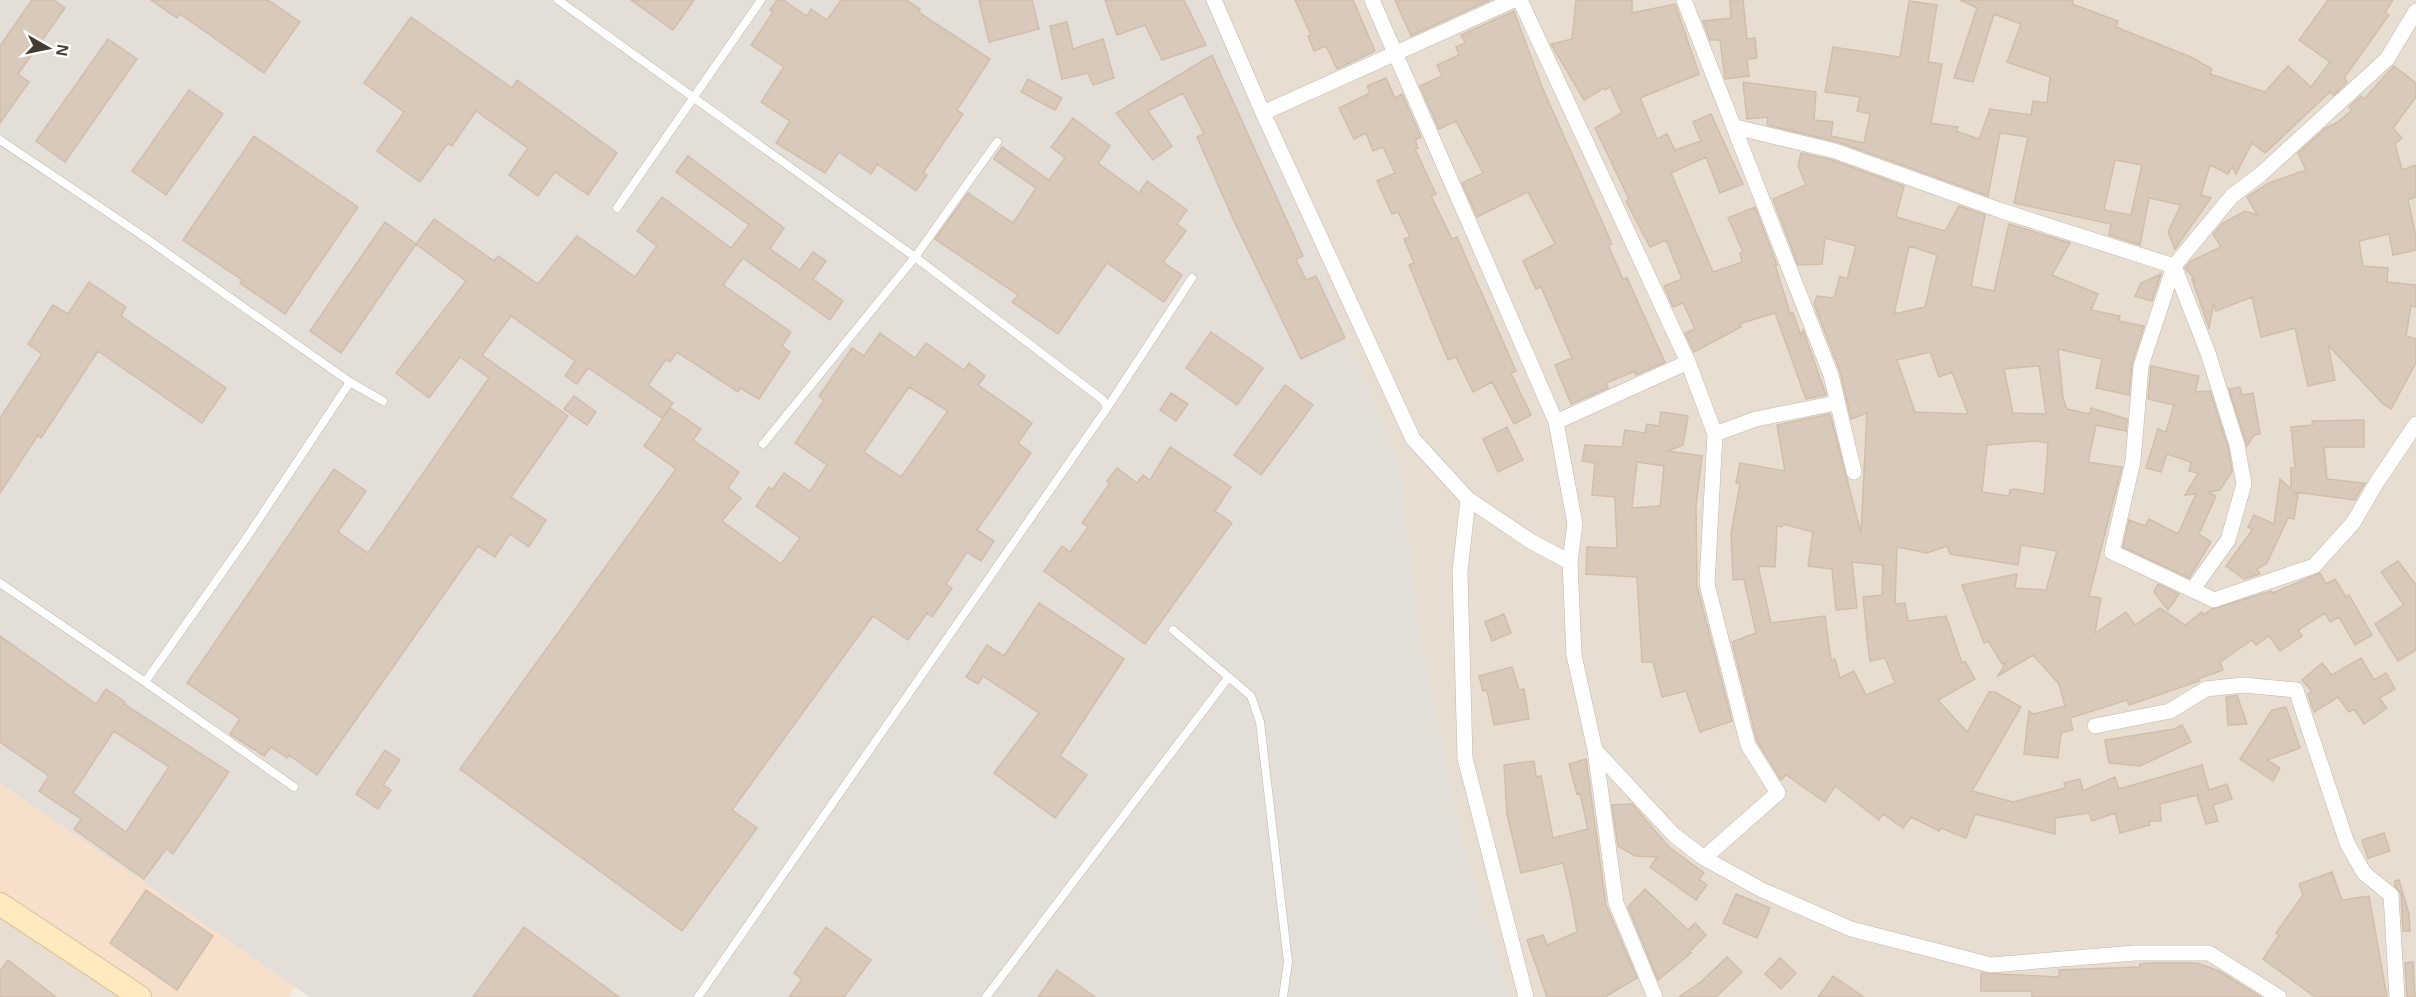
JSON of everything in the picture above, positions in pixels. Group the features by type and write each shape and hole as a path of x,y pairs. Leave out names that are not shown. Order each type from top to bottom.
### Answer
{"street":[{"path":"1214,0 1413,439 1468,499 1532,542 1570,562"},
{"path":"1372,0 1556,423 1575,524 1570,562 1574,655 1595,750 1616,903 1654,997"},
{"path":"1263,112 1514,0"},
{"path":"1520,0 1688,362 1715,434 1707,584 1748,745 1778,793 1704,858"},
{"path":"1684,0 1831,375 1854,472"},
{"path":"2415,425 2354,523 2314,566 2214,600 2112,552 2133,461 2141,366 2174,266 2232,196 2270,167 2387,59 2416,11"},
{"path":"1735,127 1835,151 2002,211 2174,266"},
{"path":"2174,266 2208,353 2237,445 2244,484 2228,540 2193,590"},
{"path":"1556,423 1688,362"},
{"path":"1715,434 1756,418 1836,403"},
{"path":"1468,499 1461,572 1465,758 1526,997"},
{"path":"2095,726 2170,711 2206,689 2242,685 2296,690 2347,843 2364,873 2391,895 2397,997"},
{"path":"1595,750 1674,835 1704,858 1762,890 1851,929 1991,965 2135,953 2209,952 2279,997"},
{"path":"0,904 125,993"}],"lane":[{"path":"558,0 915,257 1103,400 1107,408"},
{"path":"617,208 760,0"},
{"path":"0,140 137,232 350,382 383,401"},
{"path":"763,444 915,257 997,142"},
{"path":"699,997 1107,408 1192,278"},
{"path":"145,682 245,540 350,382"},
{"path":"0,583 294,787"},
{"path":"1173,630 1251,696 1260,722 1288,962 1283,997"},
{"path":"986,997 1228,678"}],"shaded area":[{"path":"0,0 1211,0 1399,462 1417,624 1460,836 1509,997 310,997 0,783"},
{"path":"1211,0 2416,0 2416,997 1509,997 1460,836 1417,624 1399,462"},
{"path":"0,783 295,986 289,997 140,997 0,904"},
{"path":"0,904 140,997 0,997"}],"building":[{"path":"32,0 54,0 65,8 18,74 29,82 0,123 0,46"},
{"path":"151,0 268,0 300,22 264,73 180,14 177,18"},
{"path":"631,0 694,0 673,30"},
{"path":"777,0 783,0 807,16 811,9 827,20 841,0 906,0 920,9 918,12 990,59 957,110 963,114 923,173 927,175 916,191 877,164 871,174 839,152 825,173 776,143 790,121 761,102 784,67 751,45 773,12 770,10"},
{"path":"979,0 1032,0 1039,29 989,42"},
{"path":"1105,0 1184,0 1206,45 1162,60 1145,25 1117,35"},
{"path":"1295,0 1353,0 1375,51 1337,69 1326,46 1314,51 1308,36 1311,35"},
{"path":"1395,0 1490,0 1411,36"},
{"path":"1576,0 1632,0 1632,13 1675,4 1699,74 1640,98 1657,139 1667,134 1675,150 1701,141 1693,122 1711,114 1743,184 1720,193 1706,157 1671,173 1713,272 1742,262 1740,253 1743,252 1728,218 1755,207 1777,265 1775,265 1790,313 1793,313 1801,336 1803,330 1826,395 1806,399 1775,313 1739,324 1741,327 1694,352 1685,333 1695,329 1683,303 1673,307 1664,286 1682,279 1666,240 1650,247 1626,201 1629,199 1595,128 1622,113 1610,87 1584,100 1551,44 1572,39"},
{"path":"1730,0 1743,0 1747,39 1755,38 1757,58 1747,59 1749,76 1725,79 1720,40 1710,40 1703,21 1731,18"},
{"path":"1960,0 2073,0 2072,4 2118,21 2116,27 2191,57 2212,69 2210,74 2265,92 2288,66 2311,87 2330,62 2299,40 2328,0 2393,0 2385,12 2389,15 2344,78 2347,82 2334,95 2330,92 2265,153 2252,143 2236,174 2232,167 2228,174 2210,165 2201,195 2211,198 2175,249 2168,232 2181,205 2149,198 2140,245 2109,235 2111,224 2014,203 2028,137 2000,133 1988,196 1838,142 1767,125 1768,117 1747,119 1743,82 1816,92 1814,120 1833,122 1831,136 1864,143 1870,114 1857,111 1860,97 1825,92 1833,47 1900,57 1909,1 1937,5 1928,62 1942,64 1931,123 1958,127 1956,131 1979,139 1990,109 2031,115 2033,101 2047,103 2050,77 2007,62 2021,24 1994,14 1973,82 1954,78 1977,8","holes":["2115,160 2142,165 2131,215 2104,210"]},
{"path":"1514,11 1542,87 1612,244 1608,245 1623,279 1627,278 1665,362 1636,375 1635,371 1606,383 1608,388 1571,404 1555,365 1572,358 1541,287 1536,289 1523,261 1555,244 1528,192 1477,217 1462,183 1483,173 1456,121 1439,129 1420,86 1442,76 1437,65 1459,55 1456,47 1465,43 1461,35"},
{"path":"411,17 512,88 517,80 617,153 588,195 555,172 538,196 509,175 528,148 476,111 452,146 448,143 420,182 377,151 404,112 364,83"},
{"path":"1067,22 1073,49 1103,39 1114,78 1093,85 1088,73 1062,79 1050,26"},
{"path":"108,39 137,59 65,162 36,141"},
{"path":"1212,55 1303,256 1296,259 1306,280 1316,276 1345,338 1301,359 1234,221 1197,137 1204,134 1183,93 1148,111 1172,146 1153,160 1116,113"},
{"path":"2394,66 2416,83 2416,97 2393,128 2402,138 2395,144 2402,170 2416,165 2416,197 2408,200 2416,236 2416,250 2393,255 2389,234 2359,241 2363,266 2388,268 2387,282 2416,285 2416,307 2411,306 2406,336 2416,339 2416,363 2391,409 2383,404 2328,345 2335,380 2308,386 2295,328 2261,337 2252,297 2216,311 2214,303 2209,328 2192,279 2196,281 2185,268 2191,261 2221,247 2213,234 2223,223 2245,211 2257,215 2247,197 2269,183 2306,170 2298,153 2326,128 2338,122 2352,110 2349,107 2361,96 2364,99"},
{"path":"1386,78 1395,98 1402,94 1421,137 1415,140 1418,148 1415,149 1436,194 1431,196 1452,239 1457,237 1516,371 1511,373 1531,415 1514,424 1492,382 1473,392 1456,357 1448,360 1409,265 1414,263 1404,239 1410,237 1398,212 1392,214 1377,181 1395,173 1383,147 1373,151 1366,133 1354,139 1339,108 1370,93 1367,86"},
{"path":"1028,79 1062,98 1055,110 1021,92"},
{"path":"189,90 223,114 166,195 132,171"},
{"path":"1073,118 1110,146 1098,163 1139,193 1147,181 1187,210 1177,224 1186,231 1163,262 1182,275 1164,302 1107,263 1058,334 1012,302 1018,295 935,239 968,193 1013,223 1036,188 994,159 1002,147 1049,180 1065,158 1051,147"},
{"path":"254,136 358,207 285,314 240,283 242,280 183,240"},
{"path":"1801,153 1832,160 1904,186 1896,217 1945,231 1959,206 1985,215 1971,286 1994,291 2009,224 2070,243 2052,275 2098,294 2091,310 2120,316 2119,321 2144,326 2132,363 2129,395 2096,388 2102,359 2058,349 2063,398 2067,409 2090,414 2091,408 2127,419 2126,431 2096,425 2088,462 2122,467 2089,596 2101,598 2095,633 2126,612 2135,625 2160,608 2185,625 2202,612 2203,615 2212,609 2271,591 2273,593 2320,573 2326,584 2335,579 2346,597 2349,595 2372,635 2355,645 2339,617 2330,622 2325,613 2298,630 2302,636 2280,651 2269,636 2256,645 2252,640 2220,662 2223,670 2198,679 2199,681 2129,705 2127,700 2070,718 2073,730 2061,733 2058,758 2024,754 2029,711 2034,714 2065,706 2059,684 2033,655 1998,676 2006,662 2002,664 1988,641 1984,643 1962,585 2017,574 2015,588 2046,590 2057,551 2021,545 2018,565 1950,554 1947,546 1927,553 1897,547 1895,604 1905,603 1908,621 1946,616 1962,663 1965,661 1975,679 1938,700 1967,732 1989,692 1995,692 2021,707 1972,791 2013,802 2065,788 2064,783 2080,779 2083,791 2115,777 2119,789 2202,765 2209,790 2227,784 2232,799 2213,805 2218,821 2206,824 2197,795 2160,804 2161,821 2149,821 2150,825 2120,833 2115,813 2092,821 2089,813 2055,818 2055,834 1975,814 1966,838 1941,828 1939,831 1911,817 1903,828 1883,814 1879,820 1835,786 1825,802 1786,775 1781,780 1757,741 1732,642 1756,633 1744,579 1733,580 1731,533 1740,484 1736,483 1740,463 1785,471 1777,425 1830,414 1861,533 1867,413 1851,419 1840,371 1814,304 1817,296 1834,298 1840,276 1847,279 1856,246 1825,238 1822,264 1798,265 1773,199 1806,185 1798,166","holes":["1909,246 1937,255 1925,307 1894,314","1930,352 1939,377 1952,372 1968,414 1915,412 1897,360","2039,366 2046,414 2013,413 2004,369","2035,441 2048,443 2044,494 2014,489 2010,490 2009,496 1982,492 1987,445","1783,524 1813,532 1808,566 1832,569 1836,610 1857,608 1852,562 1883,565 1882,595 1863,597 1867,638 1870,661 1885,658 1895,683 1866,695 1854,671 1840,678 1835,659 1831,660 1825,616 1771,623 1758,566 1775,567 1777,526 1782,527"]},
{"path":"688,156 784,228 770,249 800,270 813,252 826,261 813,279 843,301 830,320 743,258 723,285 791,332 782,346 790,352 759,399 740,388 738,392 677,352 670,362 666,359 648,385 673,403 662,418 588,368 577,384 565,376 575,361 511,316 482,355 568,416 511,497 546,520 529,547 510,534 495,557 478,546 317,775 289,755 287,758 271,747 264,756 230,734 240,719 187,683 334,469 366,491 338,532 368,553 489,378 460,357 429,398 396,373 466,281 416,244 434,219 494,261 498,256 538,284 577,236 635,277 657,246 637,231 662,197 731,248 749,225 676,172"},
{"path":"385,222 416,244 341,353 310,331"},
{"path":"2161,274 2152,301 2135,296 2141,283"},
{"path":"89,282 126,307 121,316 226,388 202,423 98,351 41,438 38,435 0,493 0,418 42,354 28,344 53,305 68,314"},
{"path":"1211,332 1263,368 1237,405 1186,368"},
{"path":"880,333 915,358 926,343 964,370 969,363 985,376 978,385 1032,423 1018,443 1031,453 977,530 994,541 981,561 967,552 946,584 952,588 932,617 927,613 908,640 873,616 732,810 757,828 682,931 460,769 676,469 644,446 670,408 701,429 693,440 739,472 728,488 741,498 722,521 781,564 800,538 756,506 769,487 772,490 784,473 810,491 827,465 795,443 824,400 819,396 852,348 864,356","holes":["909,387 948,411 901,477 864,452"]},
{"path":"2151,366 2199,376 2195,392 2210,391 2228,447 2232,471 2220,490 2208,492 2216,496 2199,534 2211,542 2189,578 2123,547 2129,520 2145,526 2149,519 2178,534 2196,494 2185,495 2198,473 2189,471 2191,462 2167,454 2161,472 2146,468 2158,429 2166,432 2174,405 2148,399"},
{"path":"1285,385 1313,405 1261,475 1234,455"},
{"path":"2240,387 2242,395 2253,393 2260,434 2254,435 2247,446 2229,389"},
{"path":"1171,393 1188,404 1176,421 1160,410"},
{"path":"574,396 596,412 587,425 564,409"},
{"path":"1661,412 1688,416 1683,445 1668,451 1702,456 1696,506 1697,586 1732,721 1700,732 1686,691 1662,697 1653,662 1642,662 1637,577 1586,574 1587,547 1617,548 1615,497 1592,495 1595,463 1582,461 1585,445 1622,447 1625,430 1645,433 1647,424 1659,426","holes":["1637,462 1664,466 1660,506 1632,508"]},
{"path":"2364,420 2364,447 2324,447 2327,479 2365,483 2355,500 2294,492 2298,495 2294,519 2288,518 2267,563 2257,569 2260,574 2244,579 2226,566 2253,529 2248,527 2254,515 2274,524 2280,479 2291,489 2291,468 2295,468 2291,427 2313,425 2312,421"},
{"path":"1507,427 1523,460 1498,472 1483,439"},
{"path":"1170,447 1231,487 1215,511 1232,523 1145,644 1044,571 1062,546 1070,552 1088,527 1082,523 1110,483 1107,481 1117,468 1137,483 1143,475 1150,480"},
{"path":"2398,561 2416,585 2416,650 2398,661 2375,624 2404,605 2381,572"},
{"path":"2158,584 2179,594 2168,610 2154,592"},
{"path":"1039,603 1124,659 1060,756 1087,775 1055,818 994,773 1039,713 983,676 978,684 966,677 987,645 1004,656"},
{"path":"1504,614 1511,633 1492,641 1485,622"},
{"path":"0,636 96,704 106,689 125,702 124,704 229,772 173,854 166,849 144,879 74,829 81,819 39,791 49,776 0,742","holes":["114,731 169,767 126,832 73,793"]},
{"path":"2361,658 2374,680 2386,673 2395,689 2379,698 2387,708 2364,724 2354,709 2349,712 2338,697 2314,712 2308,694 2312,691 2302,680 2322,663 2332,675"},
{"path":"1512,667 1519,690 1524,689 1529,719 1494,725 1487,690 1483,691 1479,676"},
{"path":"2237,695 2247,724 2228,725 2226,697"},
{"path":"2286,707 2300,748 2267,760 2280,768 2273,781 2240,759 2272,710"},
{"path":"2182,725 2191,742 2140,766 2109,763 2105,740 2174,729"},
{"path":"385,750 400,760 383,785 391,790 378,809 356,794"},
{"path":"1586,759 1606,905 1637,978 1605,997 1547,997 1527,940 1543,935 1547,945 1577,932 1572,901 1563,863 1521,873 1507,814 1504,765 1534,761 1536,777 1541,776 1553,838 1588,829 1580,793 1577,794 1569,764"},
{"path":"1632,804 1669,847 1704,873 1699,879 1707,885 1696,900 1650,867 1657,857 1635,856 1618,846 1612,805"},
{"path":"2384,833 2390,851 2368,858 2362,840"},
{"path":"2332,872 2342,900 2369,896 2387,997 2315,997 2263,959 2279,935 2276,933 2303,895 2299,884"},
{"path":"2399,880 2409,914 2410,931 2403,931 2401,894 2395,886 2395,881"},
{"path":"1645,889 1688,930 1695,923 1706,935 1689,952 1691,953 1658,980 1628,907"},
{"path":"146,890 213,936 177,990 110,943"},
{"path":"1736,894 1770,908 1757,938 1723,923"},
{"path":"524,927 619,997 473,997"},
{"path":"826,927 871,960 844,997 789,997 802,979 794,973"},
{"path":"1727,957 1742,972 1716,997 1679,997 1702,981"},
{"path":"1780,958 1796,973 1781,989 1765,974"},
{"path":"8,960 56,997 0,997 0,971"},
{"path":"2413,962 2415,997 2407,997 2405,963"},
{"path":"2197,963 2219,971 2261,997 2032,997 2032,991 1981,991 1981,973 2059,977 2059,970 2140,967 2140,964"},
{"path":"1057,970 1095,997 1038,997"},
{"path":"1833,976 1864,997 1818,997"}]}
